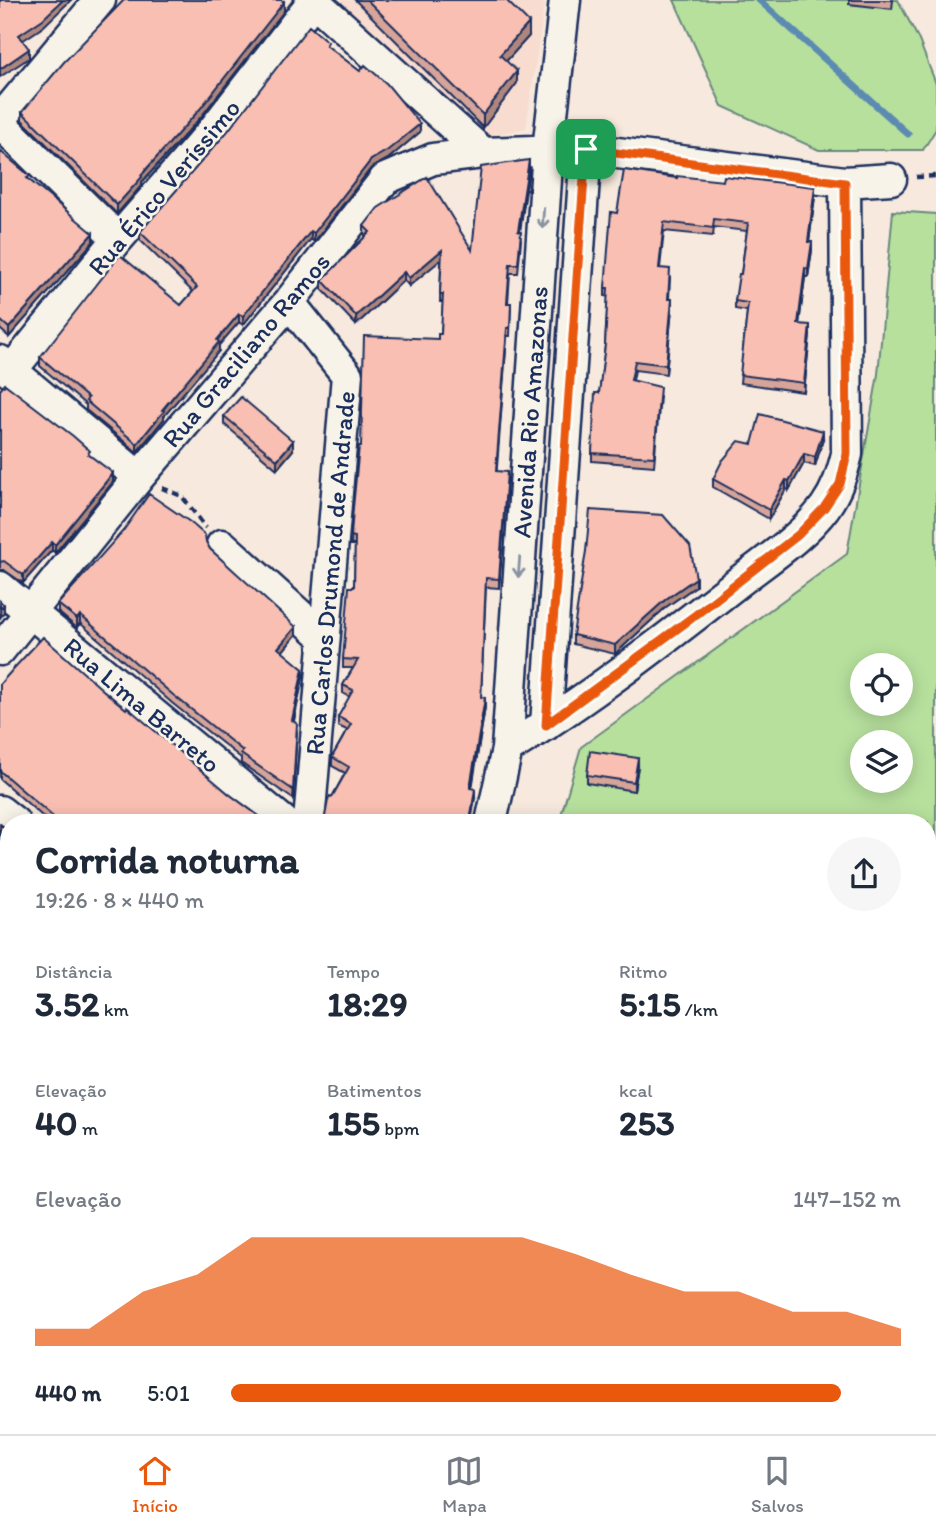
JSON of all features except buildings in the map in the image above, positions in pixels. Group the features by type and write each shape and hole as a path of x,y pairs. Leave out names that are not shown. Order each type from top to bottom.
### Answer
{"street":[{"path":"100,0 0,121 118,239"},
{"name":"Avenida Rio Amazonas","path":"493,814 507,749 548,150 565,0"},
{"path":"314,1 483,153"},
{"name":"Rua Érico Veríssimo","path":"5,366 214,129 314,1"},
{"name":"Avenida Rio Amazonas","path":"546,725 586,149"},
{"name":"Rua Graciliano Ramos","path":"0,650 139,477 289,302 385,179 433,159 483,153 586,149 845,183 891,179"},
{"path":"507,749 546,725 693,617 798,535 824,508 840,484 847,454 845,183"},
{"name":"Rua Carlos Drumond de Andrade","path":"289,302 347,375 310,814"},
{"path":"5,366 139,477"},
{"path":"222,545 324,638"},
{"name":"Rua Lima Barreto","path":"0,587 274,814"}],"path":[{"path":"139,477 182,496 199,521 222,545"}],"shaded area":[{"path":"337,0 545,0 526,128 488,136"}],"green space":[{"path":"674,0 898,0 918,38 936,84 936,129 923,150 819,150 722,106"},
{"path":"893,211 936,214 936,814 561,814 581,747 847,554 878,374"}],"waterway":[{"path":"759,0 908,134"}],"route":[{"path":"586,149 845,183 847,454 840,484 824,508 798,535 693,617 546,725 586,149"}]}
